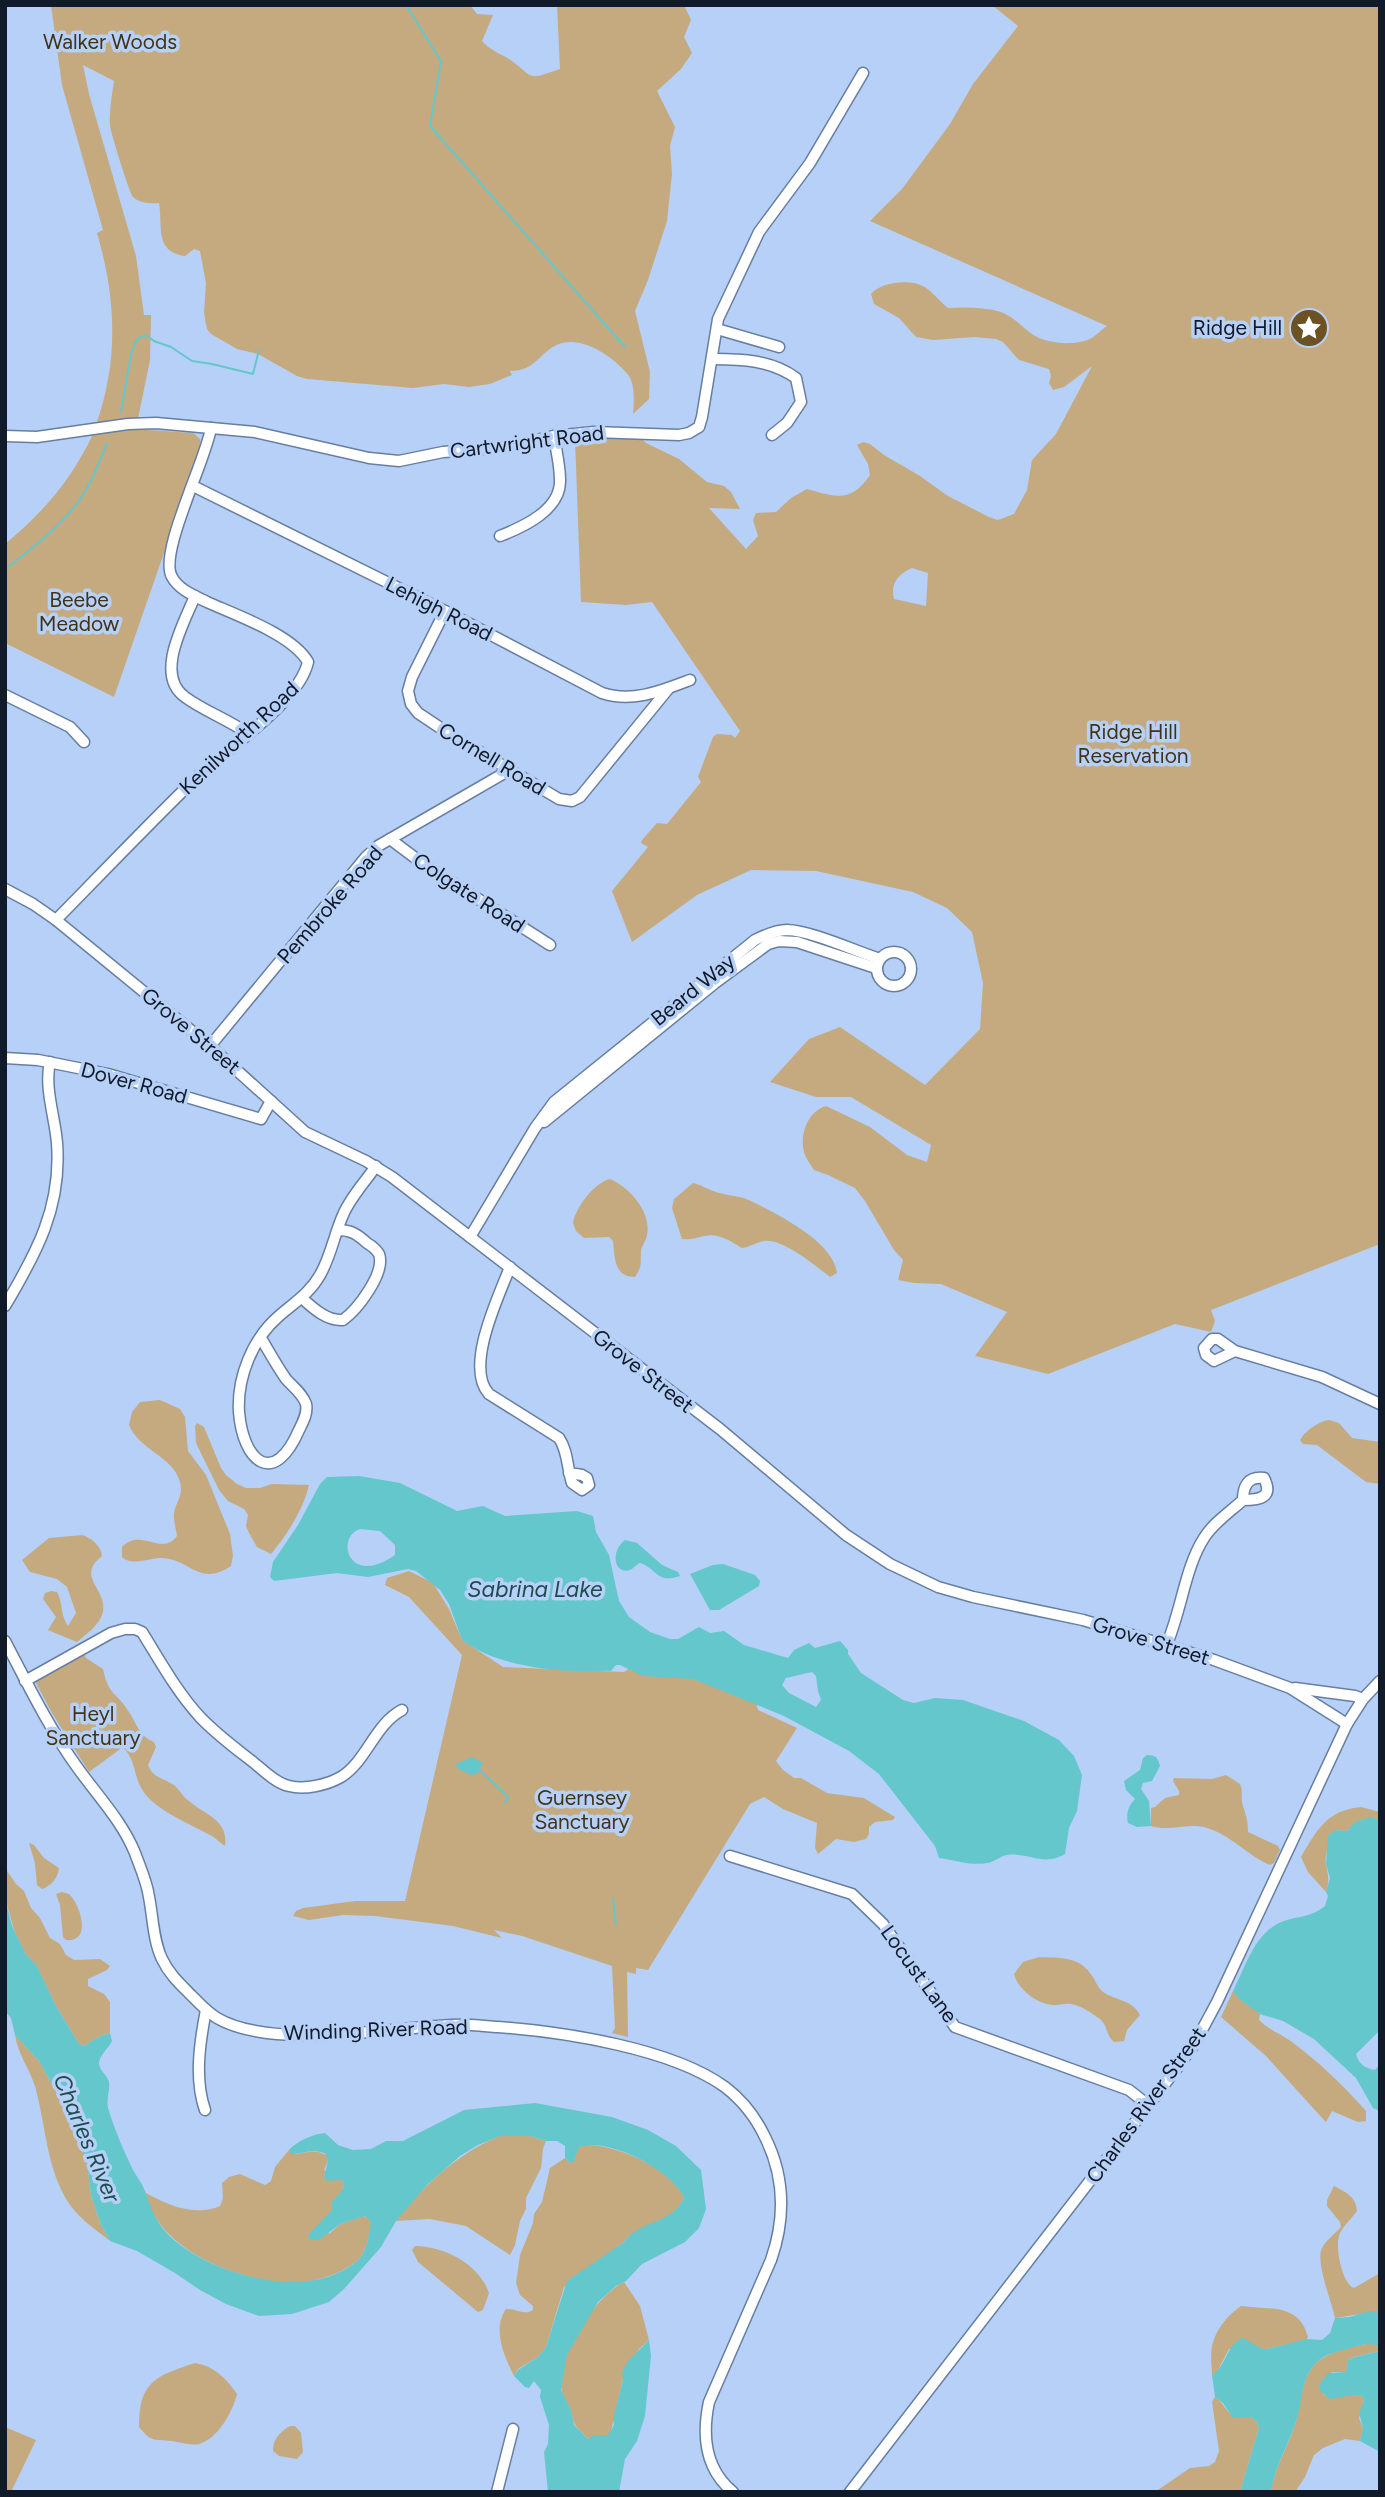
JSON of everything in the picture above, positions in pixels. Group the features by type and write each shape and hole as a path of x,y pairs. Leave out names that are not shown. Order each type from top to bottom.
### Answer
{"street":[{"name":"Cartwright Road","path":"5,436 37,437 138,423 255,432 369,458 399,461 443,452 499,448 554,436 603,432 679,435 689,433 699,427 702,417 718,319 759,232 810,163 863,73"},
{"path":"716,329 779,347"},
{"path":"712,359 739,359 774,365 796,378 801,402 787,423 772,435"},
{"name":"Kenilworth Road","path":"56,920 194,780 286,700 304,675 308,662 302,652 289,641 195,596 178,586 171,576 168,564 173,542 211,428"},
{"path":"500,536 524,526 553,502 560,481 554,436"},
{"name":"Lehigh Road","path":"193,486 445,611 602,693 617,698 633,698 690,680"},
{"path":"195,596 172,660 171,681 185,698 227,719 247,733"},
{"name":"Cornell Road","path":"445,611 412,677 408,691 411,704 418,713 508,771 559,799 572,801 580,797 669,688"},
{"path":"5,695 70,727 84,742"},
{"name":"Pembroke Road","path":"210,1046 366,857 390,839 508,771"},
{"name":"Colgate Road","path":"390,839 422,863 550,944"},
{"name":"Grove Street","path":"5,889 56,920 210,1046 305,1132 376,1166 720,1429 846,1535 890,1564 941,1588 1083,1620 1290,1688 1347,1724"},
{"name":"Beard Way","path":"470,1237 535,1128 554,1102 699,984 766,934 788,930 807,934 878,964"},
{"name":"Dover Road","path":"5,1058 50,1062 139,1082 261,1119 271,1101"},
{"path":"5,1306 35,1255 52,1206 58,1156 48,1078 50,1062"},
{"path":"261,1338 285,1377 303,1398 306,1408 298,1432 287,1452 280,1460 271,1464 261,1462 252,1453 240,1416 240,1395 245,1368 261,1338 273,1322 303,1299 319,1277 342,1217 376,1166"},
{"path":"303,1299 314,1309 337,1320 348,1316 376,1276 380,1258 376,1250 350,1230 342,1217"},
{"path":"338,1230 350,1230"},
{"path":"510,1266 486,1331 481,1368 484,1388 559,1438 564,1446 569,1473"},
{"path":"1235,1351 1322,1377 1380,1404"},
{"path":"1166,1646 1204,1537 1243,1500"},
{"path":"25,1681 111,1633 135,1629 142,1632 184,1697 200,1716 228,1742 288,1786 305,1787 343,1776 391,1716 402,1710"},
{"name":"Winding River Road","path":"5,1641 25,1681 77,1766 124,1832 134,1851 149,1893 161,1957 170,1973 218,2019 240,2027 290,2036 456,2025 513,2028 586,2037 668,2059 716,2082 737,2098 760,2126 771,2149 783,2196 778,2240 709,2402 705,2419 705,2438 713,2468 733,2492"},
{"name":"Charles River Street","path":"850,2492 1195,2043 1217,2002 1347,1724 1363,1699 1380,1681"},
{"path":"1290,1688 1363,1699"},
{"name":"Locust Lane","path":"730,1856 852,1894 883,1924 955,2027 1129,2090 1143,2101 1147,2108"},
{"path":"205,2110 200,2095 200,2037 206,2010"},
{"path":"497,2492 513,2429"}],"green space":[{"name":"Walker Woods","path":"51,5 470,5 477,14 493,15 482,41 528,74 536,76 560,69 557,5 684,5 691,20 684,37 692,53 681,69 657,91 675,127 670,146 672,174 667,221 635,311 650,372 649,399 633,414 633,389 629,376 608,356 580,343 562,343 555,346 533,364 510,371 512,375 490,384 469,387 444,384 413,388 307,379 258,354 237,349 211,334 207,329 204,313 206,283 200,251 194,249 185,256 168,249 162,237 159,203 145,203 133,197 110,125 114,81 83,65 136,256 144,315 151,315 150,360 138,419 96,425 109,377 112,329 108,281 97,233 103,230 62,85"},
{"name":"Ridge Hill Reservation","path":"992,5 1380,5 1380,1244 1211,1310 1215,1321 1211,1332 1175,1324 1048,1374 975,1356 1007,1312 941,1284 898,1280 903,1260 894,1250 865,1201 855,1188 814,1170 805,1155 803,1140 806,1125 814,1113 826,1106 870,1127 907,1155 927,1162 931,1145 851,1097 816,1097 770,1082 809,1039 840,1027 925,1085 980,1029 983,983 972,932 947,908 913,892 816,871 751,870 697,895 632,942 612,891 648,847 641,843 642,840 657,823 667,824 701,782 698,777 713,737 717,734 732,735 735,738 740,731 652,602 626,605 581,602 575,439 640,437 646,443 679,459 707,482 724,486 731,492 740,509 709,508 746,549 758,536 753,520 756,513 776,512 791,498 807,489 842,496 863,484 870,475 868,464 857,445 863,442 948,496 989,517 998,520 1014,514 1027,490 1032,460 1056,434 1092,366 1064,387 1053,390 1049,383 1049,369 1019,360 1003,342 975,337 933,340 916,337 899,318 874,304 871,294 889,284 913,283 929,290 948,308 1001,312 1038,337 1052,342 1084,341 1107,326 870,221 902,189 950,124 973,84 1018,26","holes":["912,568 928,573 926,606 894,599 894,584 903,573"]},
{"name":"Beebe Meadow","path":"135,429 193,433 200,439 201,446 114,697 5,643 5,544 32,520 55,494 76,466 93,434"},
{"path":"610,1179 638,1201 646,1218 647,1235 635,1277 619,1270 613,1241 609,1237 584,1238 576,1231 573,1223 587,1196 598,1185"},
{"path":"693,1183 718,1193 746,1199 789,1221 826,1250 837,1273 830,1277 798,1254 771,1241 742,1248 715,1236 682,1239 672,1208 674,1199"},
{"path":"160,1400 180,1409 185,1417 188,1451 206,1475 230,1534 233,1556 231,1566 220,1572 202,1573 170,1559 134,1562 122,1557 122,1547 129,1542 144,1540 164,1544 177,1536 174,1512 180,1496 180,1482 170,1466 140,1441 129,1425 132,1412 140,1402"},
{"path":"1329,1420 1339,1423 1352,1438 1380,1442 1380,1484 1366,1482 1317,1445 1303,1444 1300,1440 1309,1430"},
{"path":"197,1423 204,1427 221,1468 237,1484 246,1488 260,1488 272,1484 309,1485 294,1522 271,1554 257,1547 246,1526 248,1515 244,1509 228,1501 219,1490 196,1443"},
{"path":"82,1535 95,1543 101,1552 102,1556 91,1570 101,1596 103,1612 96,1625 77,1642 48,1630 56,1617 43,1599 45,1593 57,1592 68,1626 76,1613 67,1587 57,1579 30,1572 22,1560 49,1538"},
{"name":"Guernsey Sanctuary","path":"409,1571 433,1583 449,1609 462,1640 503,1667 624,1672 633,1666 698,1678 756,1702 758,1710 797,1728 776,1761 794,1778 801,1778 827,1793 864,1798 895,1817 893,1820 875,1822 869,1827 866,1839 854,1842 836,1839 818,1854 815,1848 817,1823 783,1809 764,1797 750,1804 648,1970 636,1968 636,1974 627,1972 628,2037 612,2033 615,2028 612,1966 522,1936 494,1930 502,1938 453,1926 375,1916 343,1915 309,1920 293,1916 303,1908 355,1901 405,1901 462,1655 409,1597 385,1585 387,1578"},
{"name":"Heyl Sanctuary","path":"83,1653 103,1669 110,1689 142,1733 154,1742 156,1747 148,1765 150,1769 174,1785 187,1799 220,1824 225,1846 165,1811 149,1798 143,1791 131,1758 123,1747 89,1772 36,1683 39,1678"},
{"path":"1226,1775 1241,1786 1248,1832 1278,1846 1280,1850 1274,1863 1270,1865 1262,1861 1224,1835 1201,1826 1151,1826 1151,1808 1165,1798 1179,1795 1174,1778 1212,1779"},
{"path":"1361,1807 1380,1812 1380,1820 1366,1819 1347,1831 1335,1830 1326,1855 1326,1892 1308,1872 1301,1857 1318,1830 1331,1817"},
{"path":"29,1843 59,1868 54,1881 42,1889 37,1885 35,1863"},
{"path":"5,1868 24,1891 31,1908 40,1918 50,1938 60,1944 66,1955 74,1960 100,1959 110,1966 88,1979 88,1986 104,1994 110,2002 110,2033 84,2046 79,2044 15,1933 5,1898"},
{"path":"56,1894 69,1894 80,1914 82,1929 74,1939 66,1940 63,1937 60,1905"},
{"path":"1039,1957 1080,1963 1103,1992 1133,2006 1140,2015 1127,2030 1124,2041 1114,2042 1103,2022 1082,2008 1069,2004 1049,2004 1025,1991 1014,1974 1023,1962"},
{"path":"1233,1991 1260,2014 1259,2020 1288,2039 1340,2083 1366,2111 1366,2121 1358,2122 1332,2111 1326,2122 1266,2056 1221,2017"},
{"path":"15,2035 39,2061 72,2120 87,2163 91,2195 101,2225 110,2241 78,2215 62,2191 51,2162 35,2086"},
{"path":"499,2136 530,2136 546,2141 541,2168 526,2198 526,2209 510,2255 466,2226 430,2219 396,2221 418,2195 455,2161"},
{"path":"586,2145 613,2149 641,2160 666,2176 684,2197 675,2211 629,2236 564,2287 546,2347 538,2357 518,2369 514,2376 503,2351 500,2325 506,2309 526,2312 533,2310 533,2306 520,2295 516,2283 520,2255 534,2214 542,2202 550,2168 565,2158 570,2163 574,2160 578,2147"},
{"path":"289,2150 290,2154 312,2151 327,2155 328,2161 324,2170 342,2180 344,2188 324,2220 329,2234 340,2224 364,2216 372,2221 363,2253 350,2266 332,2275 286,2283 230,2271 210,2263 177,2241 163,2228 148,2203 146,2193 163,2202 192,2210 220,2206 223,2198 222,2183 229,2177 240,2174 265,2185 271,2181 275,2167"},
{"path":"1334,2186 1352,2198 1357,2211 1338,2239 1343,2272 1354,2288 1380,2273 1380,2311 1335,2318 1322,2272 1320,2254 1324,2245 1341,2227 1327,2206"},
{"path":"415,2246 449,2253 469,2265 489,2293 483,2310 478,2312 418,2262 412,2250"},
{"path":"624,2282 640,2306 649,2340 639,2349 623,2379 609,2435 588,2439 574,2423 571,2410 563,2397 561,2378 564,2363 570,2346 590,2314 601,2300"},
{"path":"1241,2306 1290,2313 1304,2326 1308,2337 1306,2340 1267,2349 1229,2349 1217,2372 1212,2375 1211,2350 1216,2334"},
{"path":"1372,2343 1380,2347 1380,2351 1348,2360 1347,2372 1332,2372 1319,2385 1324,2395 1363,2396 1359,2418 1363,2428 1360,2441 1345,2439 1323,2448 1314,2455 1295,2492 1271,2492 1295,2424 1305,2381 1312,2368 1321,2359 1335,2352"},
{"path":"195,2363 219,2374 237,2394 228,2416 212,2436 199,2444 150,2438 139,2427 146,2390 169,2372"},
{"path":"1215,2397 1231,2414 1251,2417 1259,2428 1240,2492 1155,2492 1190,2468 1209,2466 1215,2462 1219,2451 1212,2402"},
{"path":"290,2426 295,2426 301,2433 303,2452 297,2459 279,2456 273,2451 278,2436"},
{"path":"5,2427 36,2440 11,2492 5,2492"}],"water":[{"name":"Sabrina Lake","path":"359,1476 400,1483 457,1511 483,1506 505,1516 577,1511 593,1516 596,1532 609,1555 619,1601 629,1617 650,1632 678,1639 699,1627 710,1633 724,1631 744,1645 788,1658 794,1650 809,1643 815,1648 840,1641 861,1673 903,1700 914,1703 935,1698 963,1700 1024,1721 1059,1740 1074,1756 1082,1775 1077,1811 1069,1828 1065,1854 1050,1859 1007,1855 981,1864 939,1858 935,1846 879,1774 849,1751 784,1716 693,1679 643,1676 620,1665 616,1665 611,1671 548,1669 517,1664 487,1654 462,1640 449,1604 440,1590 416,1571 408,1569 368,1577 337,1573 274,1581 270,1577 273,1562 298,1525 320,1484 327,1477","holes":["360,1529 380,1531 395,1545 395,1555 379,1564 366,1566 357,1563 350,1557 348,1541 352,1534","812,1672 816,1676 821,1700 816,1707 789,1693 782,1685 786,1678"]},
{"path":"625,1540 637,1543 662,1565 678,1572 680,1576 662,1577 640,1563 630,1570 620,1569 616,1561 617,1550"},
{"path":"723,1564 755,1575 760,1581 759,1586 719,1610 710,1610 690,1574"},
{"path":"1147,1755 1156,1758 1160,1766 1152,1781 1143,1783 1141,1789 1149,1801 1151,1826 1137,1827 1128,1823 1128,1810 1135,1799 1126,1790 1124,1781 1140,1770 1143,1758"},
{"path":"472,1757 483,1763 478,1773 472,1775 458,1769 456,1764"},
{"path":"1370,1817 1380,1820 1380,2030 1356,2054 1360,2063 1368,2068 1375,2070 1380,2064 1380,2111 1373,2108 1356,2078 1314,2039 1283,2021 1260,2014 1239,1999 1233,1991 1252,1950 1266,1933 1284,1921 1310,1914 1325,1906 1330,1878 1326,1864 1328,1836 1335,1830 1347,1831 1355,1822"},
{"name":"Charles River","path":"5,1898 12,1926 25,1953 37,1966 56,2006 79,2044 84,2046 110,2033 112,2041 99,2061 109,2082 108,2108 125,2153 156,2217 174,2240 214,2264 238,2273 290,2282 314,2280 337,2273 357,2261 367,2243 371,2222 365,2216 340,2224 319,2240 309,2239 308,2235 332,2210 332,2202 344,2188 342,2180 327,2181 324,2177 328,2161 326,2154 312,2151 290,2154 289,2150 310,2136 325,2133 338,2145 353,2150 371,2149 386,2141 403,2141 464,2110 535,2103 612,2117 648,2130 676,2146 701,2170 706,2209 699,2228 685,2242 642,2264 626,2281 598,2302 567,2355 561,2390 571,2410 574,2425 588,2439 594,2435 608,2435 614,2425 613,2419 623,2380 622,2372 628,2361 649,2340 651,2356 645,2416 637,2441 625,2459 619,2492 548,2492 544,2452 548,2444 549,2425 540,2397 541,2390 534,2381 529,2388 525,2387 514,2376 546,2347 567,2281 624,2242 638,2229 665,2217 679,2206 684,2197 666,2176 638,2158 606,2147 579,2147 574,2161 570,2163 565,2158 565,2146 557,2141 530,2136 500,2136 460,2156 428,2184 396,2221 381,2247 329,2302 292,2314 259,2316 226,2304 137,2251 110,2241 101,2225 91,2195 87,2163 72,2120 39,2061 15,2035 11,2018 5,2011"},
{"path":"1380,2311 1380,2347 1361,2345 1328,2355 1315,2364 1305,2382 1298,2415 1271,2492 1240,2492 1259,2428 1251,2417 1233,2418 1223,2403 1215,2397 1212,2375 1221,2366 1233,2345 1243,2338 1267,2349 1307,2339 1322,2340 1330,2333 1335,2318"},
{"path":"1380,2351 1380,2452 1360,2441 1363,2428 1359,2413 1364,2401 1363,2396 1330,2399 1320,2391 1319,2385 1328,2373 1346,2372 1348,2360"}],"waterway":[{"path":"406,5 441,61 430,126 625,347"},
{"path":"121,412 131,354 137,339 146,335 192,361 253,374 259,350"},
{"path":"5,569 44,538 70,512 87,488 107,443"},
{"path":"480,1770 508,1797 505,1802"},
{"path":"613,1898 616,1924"}],"place":[{"name":"Ridge Hill","path":"1309,328"}]}
